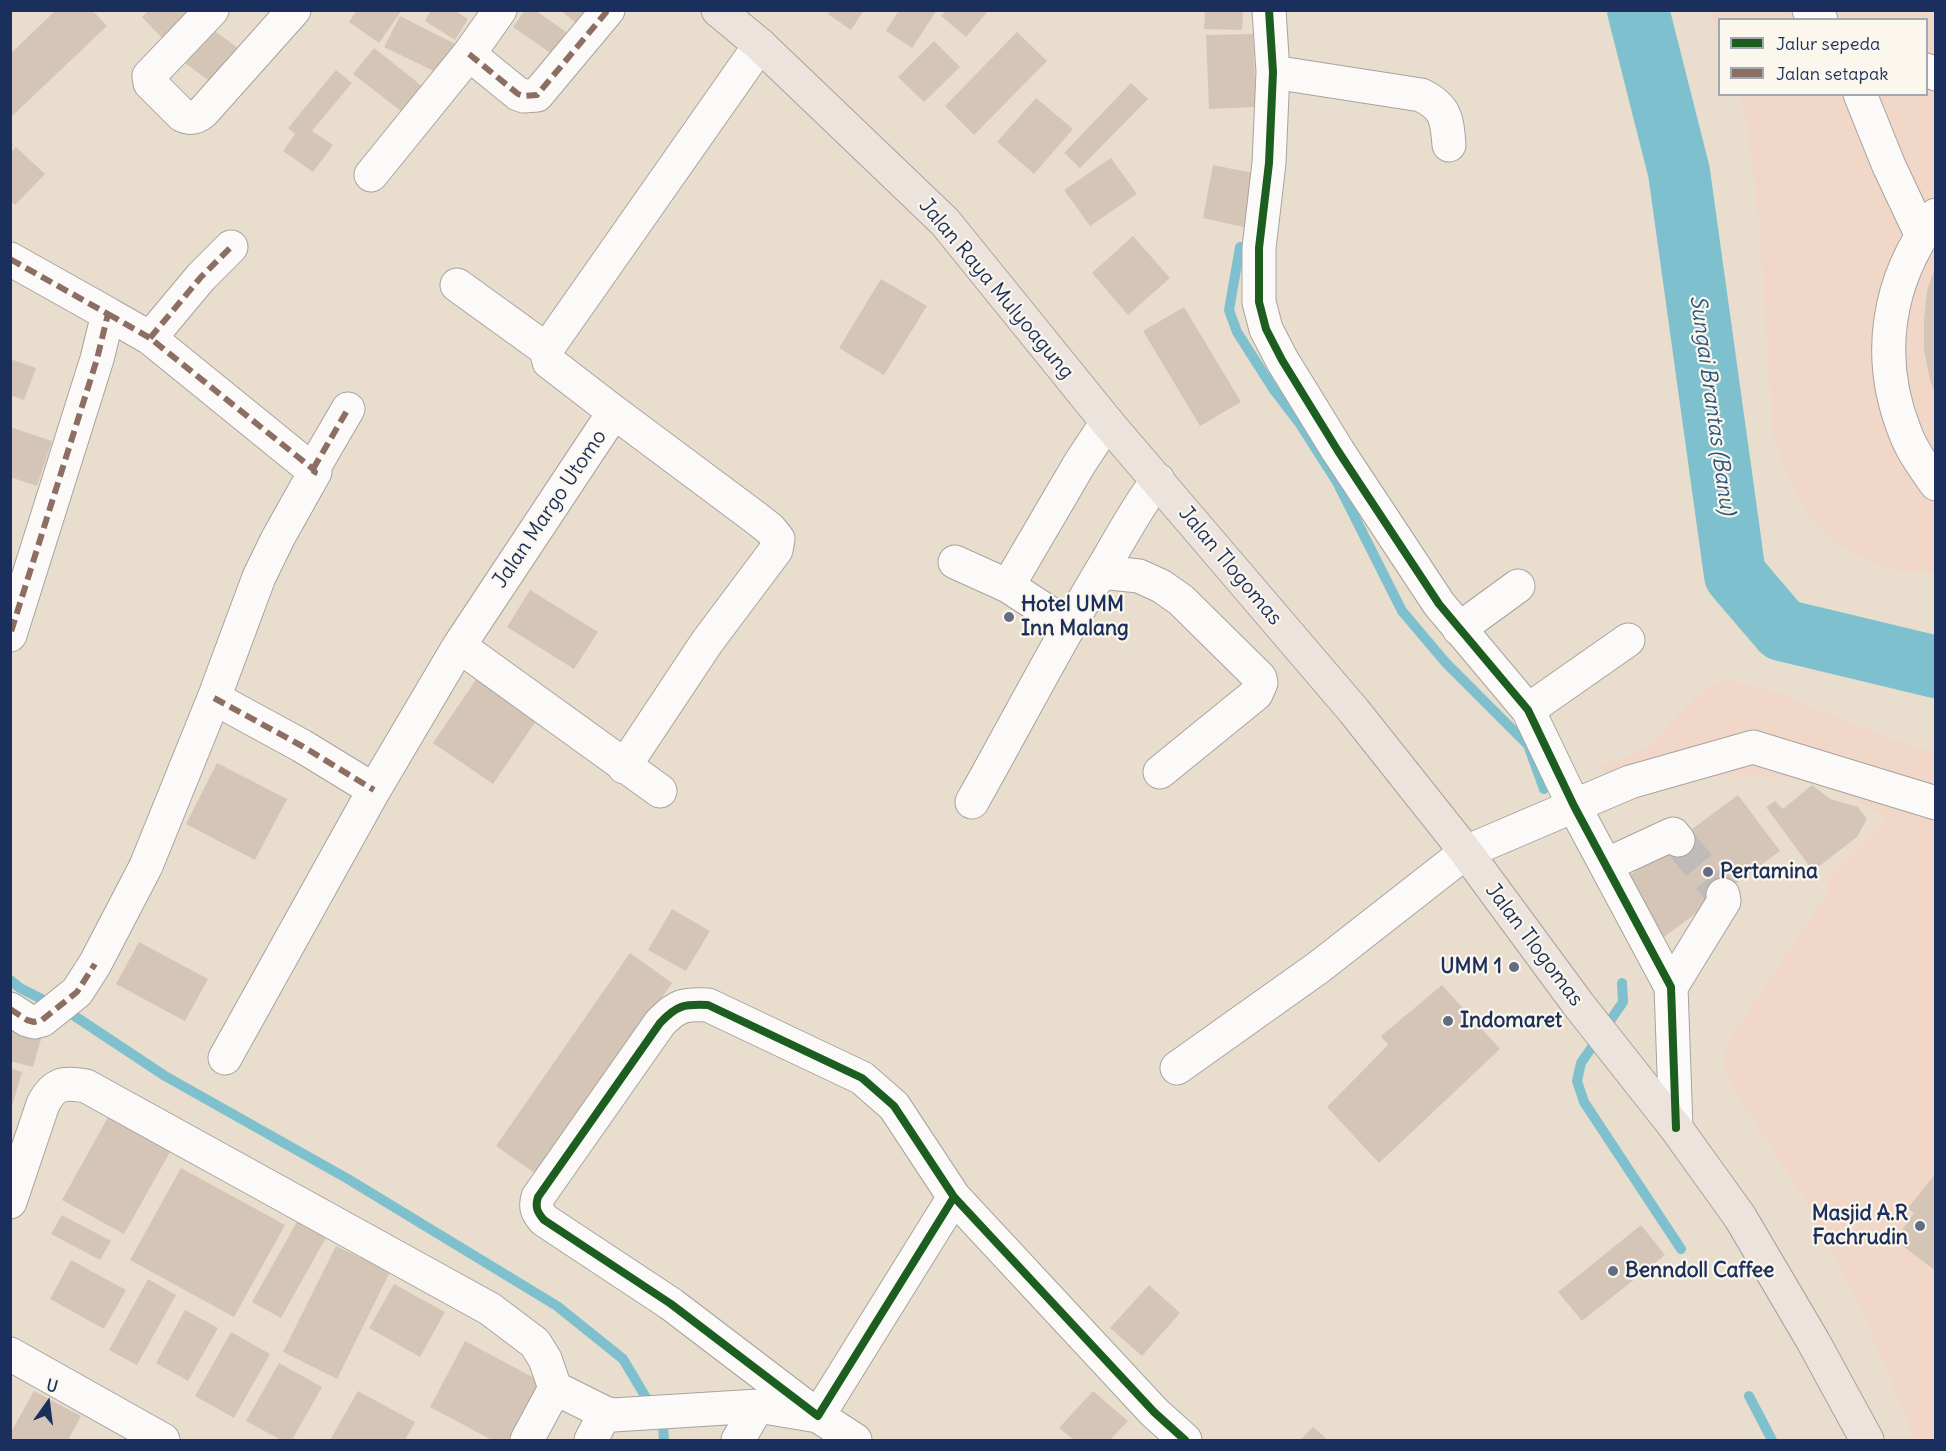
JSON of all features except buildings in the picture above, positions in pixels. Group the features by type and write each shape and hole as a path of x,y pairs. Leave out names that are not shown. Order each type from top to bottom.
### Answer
{"main road":[{"name":"Jalan Raya Mulyoagung","path":"718,10 760,45 945,222 1107,422 1158,480"},
{"name":"Jalan Tlogomas","path":"1158,480 1354,711 1466,852 1578,1004 1676,1128 1740,1217 1814,1341 1860,1438"}],"street":[{"path":"212,10 149,76 150,83 182,115 187,117 198,116 203,112 294,10"},
{"path":"371,175 469,54 500,10"},
{"path":"469,54 518,94 537,95 608,10"},
{"path":"1269,10 1273,72 1269,163 1259,248 1258,302 1266,329 1282,360 1338,451 1418,573 1459,629 1528,710 1574,806 1671,987 1676,1128"},
{"path":"547,350 760,45"},
{"path":"1273,72 1421,96 1436,103 1444,117 1449,145"},
{"path":"1861,96 1889,166 1928,225 1907,261 1897,288 1890,318 1888,347 1890,377 1896,406 1910,443 1935,484"},
{"path":"150,338 201,278 231,248"},
{"path":"10,259 150,338 313,469"},
{"name":"Jalan Margo Utomo","path":"225,1058 374,790 459,646 614,412 549,362 547,350 457,285"},
{"path":"10,635 97,359 108,314"},
{"path":"10,1009 27,1020 34,1022 42,1020 77,992 95,964 146,866 214,698 259,577 314,474 313,469 348,409"},
{"path":"614,412 756,518 778,539 776,550 707,642 624,767"},
{"path":"1008,586 1080,463 1107,422"},
{"path":"972,802 1031,698 1068,625 1142,500 1158,480"},
{"path":"955,562 1008,586 1068,625"},
{"path":"1101,572 1139,576 1161,586 1181,600 1260,678 1261,683 1256,694 1160,772"},
{"path":"1459,629 1518,586"},
{"path":"1528,710 1628,640"},
{"path":"459,646 660,791"},
{"path":"214,698 302,746 374,790"},
{"path":"1178,1068 1318,967 1466,852 1630,782 1753,747 1935,802"},
{"path":"1606,865 1673,834 1678,840"},
{"path":"1671,987 1724,901 1723,895"},
{"path":"855,1440 818,1416 671,1304 544,1220 536,1209 538,1197 660,1023 670,1012 687,1004 708,1005 862,1078 894,1106 954,1197 1154,1412 1185,1440"},
{"path":"10,1202 48,1093 55,1087 69,1083 86,1086 490,1308 535,1343 545,1359 555,1388 603,1423 758,1406 818,1416"},
{"path":"818,1416 954,1197"},
{"path":"10,1354 163,1440"},
{"path":"526,1440 555,1388"},
{"path":"738,1440 758,1406"}],"shaded area":[{"path":"1708,11 1935,11 1935,573 1899,572 1869,561 1838,544 1816,525 1797,498 1773,438 1759,224 1748,128 1739,96 1928,96 1928,18 1718,18 1718,33"},
{"path":"1728,679 1778,693 1905,744 1935,752 1935,1440 1915,1440 1860,1307 1808,1205 1739,1098 1725,1073 1724,1064 1725,1052 1736,1029 1829,891 1824,878 1886,817 1828,788 1797,780 1762,775 1732,775 1693,780 1667,787 1629,804 1601,766 1647,748 1702,689"}],"waterway":[{"name":"Sungai Brantas (Banu)","path":"1638,10 1679,172 1735,575 1782,630 1936,667"},
{"path":"1240,247 1229,310 1237,332 1337,482 1402,611 1446,663 1528,745 1544,789"},
{"path":"10,980 20,988 73,1015 165,1076 348,1179 557,1306 623,1359 663,1426 664,1440"},
{"path":"1622,983 1623,1002 1581,1063 1577,1081 1584,1102 1681,1249"},
{"path":"1749,1396 1772,1440"}],"tunnel":[{"path":"1678,840 1723,895"}],"marked path":[{"path":"469,54 518,94 537,95 608,10"},
{"path":"150,338 201,277 231,247"},
{"path":"10,259 108,314 97,359 10,635"},
{"path":"108,314 150,338 313,469 315,472 311,479"},
{"path":"313,469 348,409"},
{"path":"214,698 302,746 374,790"},
{"path":"10,1009 27,1020 34,1022 42,1020 77,992 95,964"}],"cycle path":[{"path":"1269,10 1273,72 1269,163 1259,248 1259,302 1266,329 1282,360 1338,451 1439,604 1528,710 1574,806 1671,987 1676,1128"},
{"path":"954,1197 818,1416 671,1304 544,1220 537,1207 538,1197 660,1023 671,1012 681,1007 708,1005 862,1078 894,1106 954,1197 1154,1412 1185,1440"}],"place":[{"name":"Hotel UMM Inn Malang","path":"1009,617"},
{"name":"Pertamina","path":"1708,872"},
{"name":"UMM 1","path":"1514,967"},
{"name":"Indomaret","path":"1448,1021"},
{"name":"Masjid A.R Fachrudin","path":"1920,1226"},
{"name":"Benndoll Caffee","path":"1613,1271"}]}
